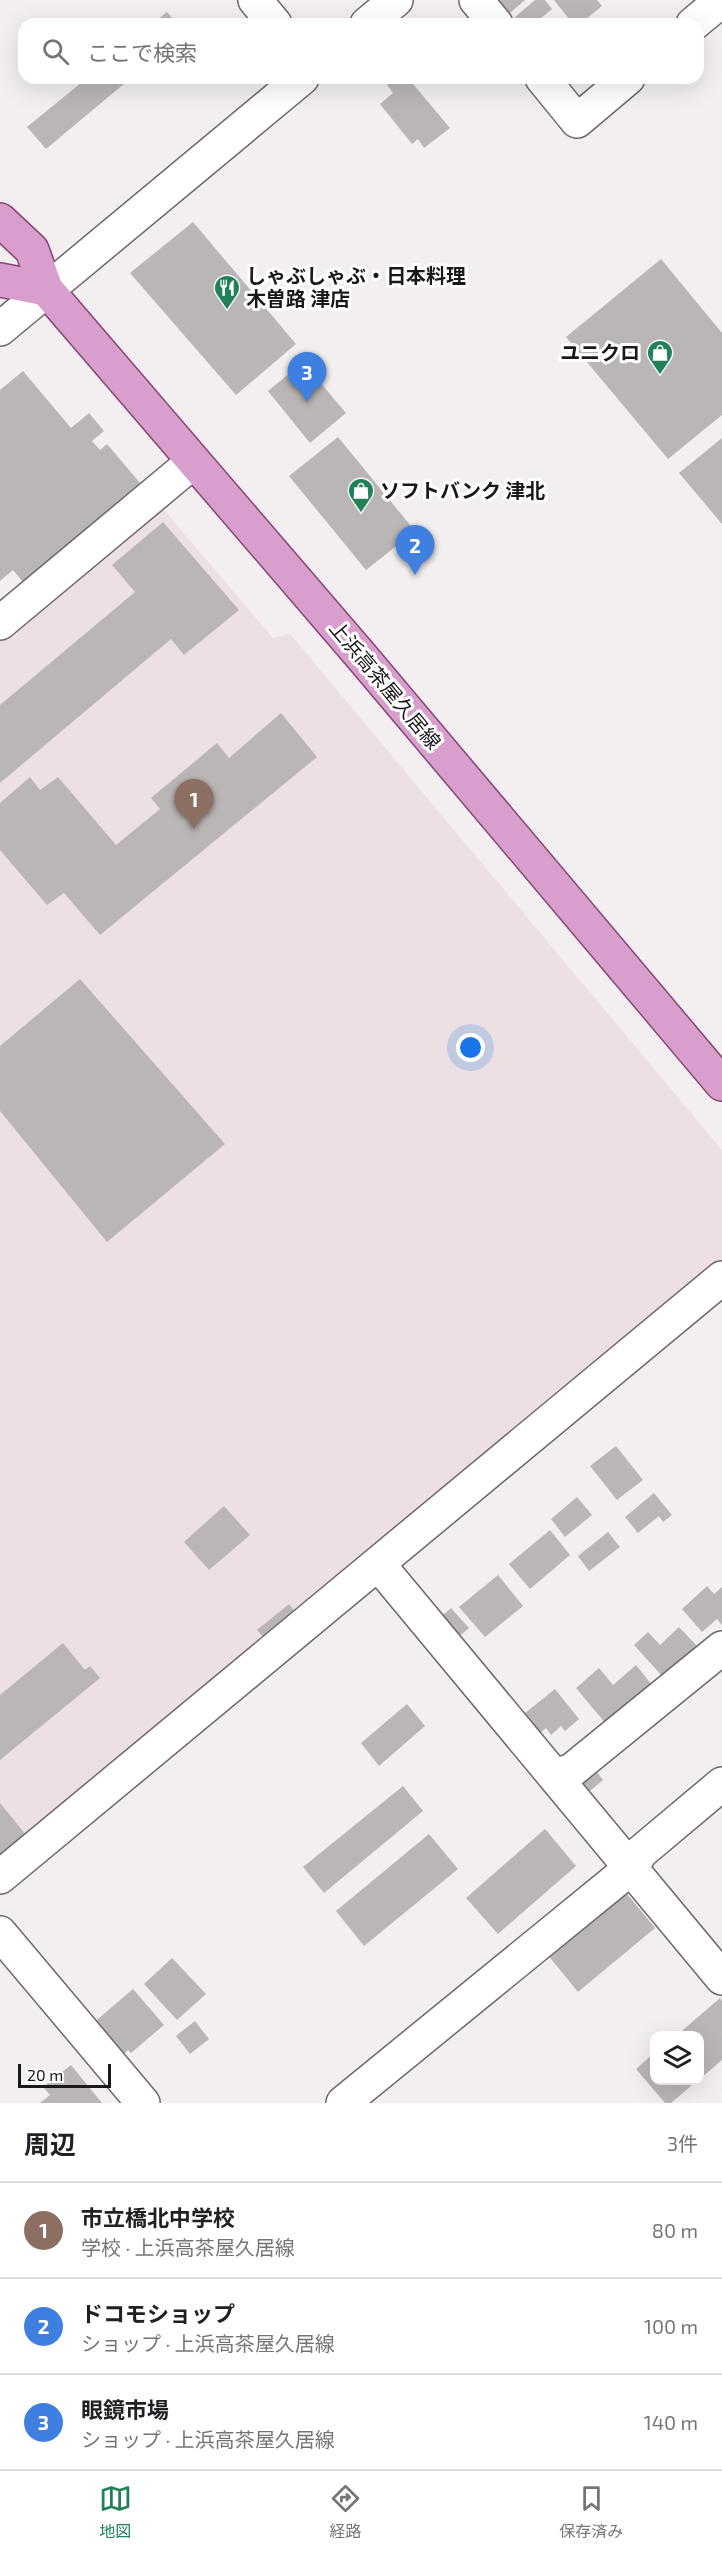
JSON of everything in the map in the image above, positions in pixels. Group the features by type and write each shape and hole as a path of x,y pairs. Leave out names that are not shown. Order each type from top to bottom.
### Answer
{"main road":[{"name":"上浜高茶屋久居線","path":"0,220 32,250 46,289 369,666 722,1084"},
{"path":"0,280 46,289"}],"street":[{"path":"255,0 270,18"},
{"path":"374,18 396,0"},
{"path":"476,0 491,18"},
{"path":"700,18 722,0"},
{"path":"0,329 295,84"},
{"path":"547,84 577,121 621,84"},
{"path":"0,623 193,462"},
{"path":"0,1877 379,1565 722,1278"},
{"path":"379,1565 722,1978"},
{"path":"555,1776 572,1770 722,1648"},
{"path":"343,2103 631,1868 641,1851 722,1784"},
{"path":"0,1933 143,2103"}],"shaded area":[{"path":"159,504 273,638 290,634 722,1150 722,1265 0,1861 0,638"}],"building":[{"path":"499,0 525,0 510,13"},
{"path":"535,0 545,0 552,9 541,18 515,17"},
{"path":"554,0 597,0 602,6 587,18 568,18"},
{"path":"167,12 172,18 160,18"},
{"path":"80,84 124,84 46,149 27,127"},
{"path":"413,84 450,128 424,148 418,139 412,144 380,104 393,93 387,85"},
{"path":"193,222 296,344 236,395 130,273"},
{"name":"ユニクロ","path":"661,259 722,333 722,415 668,459 566,337"},
{"path":"303,362 346,413 310,443 268,391"},
{"path":"23,371 71,428 89,413 104,431 92,441 100,450 107,444 140,483 23,582 13,570 0,581 0,390"},
{"path":"338,437 415,531 366,570 289,476"},
{"path":"722,438 722,524 679,473"},
{"path":"163,522 239,610 184,655 171,639 0,783 0,705 135,592 112,565"},
{"path":"281,713 317,757 100,935 64,893 47,905 0,850 0,803 30,777 40,790 58,777 116,845 160,809 151,798 217,743 229,758"},
{"path":"80,979 225,1144 107,1242 0,1111 0,1046"},
{"path":"616,1446 643,1480 617,1500 590,1466"},
{"path":"654,1493 672,1515 663,1522 659,1516 638,1533 625,1517"},
{"path":"577,1497 592,1515 565,1537 551,1519"},
{"path":"224,1506 250,1535 209,1570 184,1542"},
{"path":"550,1530 570,1555 530,1589 509,1564"},
{"path":"608,1532 620,1547 589,1571 578,1556"},
{"path":"498,1575 523,1606 485,1637 459,1607"},
{"path":"707,1586 714,1594 722,1587 722,1625 717,1619 702,1632 682,1609"},
{"path":"289,1604 297,1614 266,1640 257,1630"},
{"path":"451,1608 469,1628 455,1640 438,1619"},
{"path":"679,1627 697,1646 663,1677 634,1645 648,1632 660,1645"},
{"path":"63,1643 85,1670 90,1666 100,1678 0,1760 0,1695"},
{"path":"636,1665 652,1685 606,1724 576,1688 599,1668 613,1685"},
{"path":"555,1689 579,1719 565,1731 561,1726 551,1735 546,1728 534,1738 519,1718"},
{"path":"407,1704 425,1726 379,1766 361,1743"},
{"path":"594,1768 603,1780 585,1795 575,1783"},
{"path":"403,1786 423,1811 324,1893 303,1867"},
{"path":"0,1803 27,1836 0,1858"},
{"path":"545,1829 576,1866 498,1934 466,1898"},
{"path":"429,1834 458,1869 364,1946 336,1911"},
{"path":"624,1890 655,1928 578,1992 547,1954"},
{"path":"172,1958 206,1994 177,2020 144,1984"},
{"path":"133,1989 164,2025 131,2053 128,2050 118,2059 84,2031"},
{"path":"720,1998 722,2001 722,2060 704,2076 704,2031 682,2031"},
{"path":"195,2021 209,2039 190,2054 176,2036"},
{"path":"650,2057 650,2085 692,2085 671,2103 665,2103 636,2069"},
{"path":"71,2065 102,2103 40,2103 50,2095 43,2087"}],"place":[{"name":"しゃぶしゃぶ・日本料理 木曽路 津店","path":"227,311"},
{"name":"ユニクロ","path":"660,376"},
{"name":"眼鏡市場","path":"307,402"},
{"name":"ソフトバンク 津北","path":"361,514"},
{"name":"ドコモショップ","path":"415,575"},
{"name":"市立橋北中学校","path":"194,829"}]}
